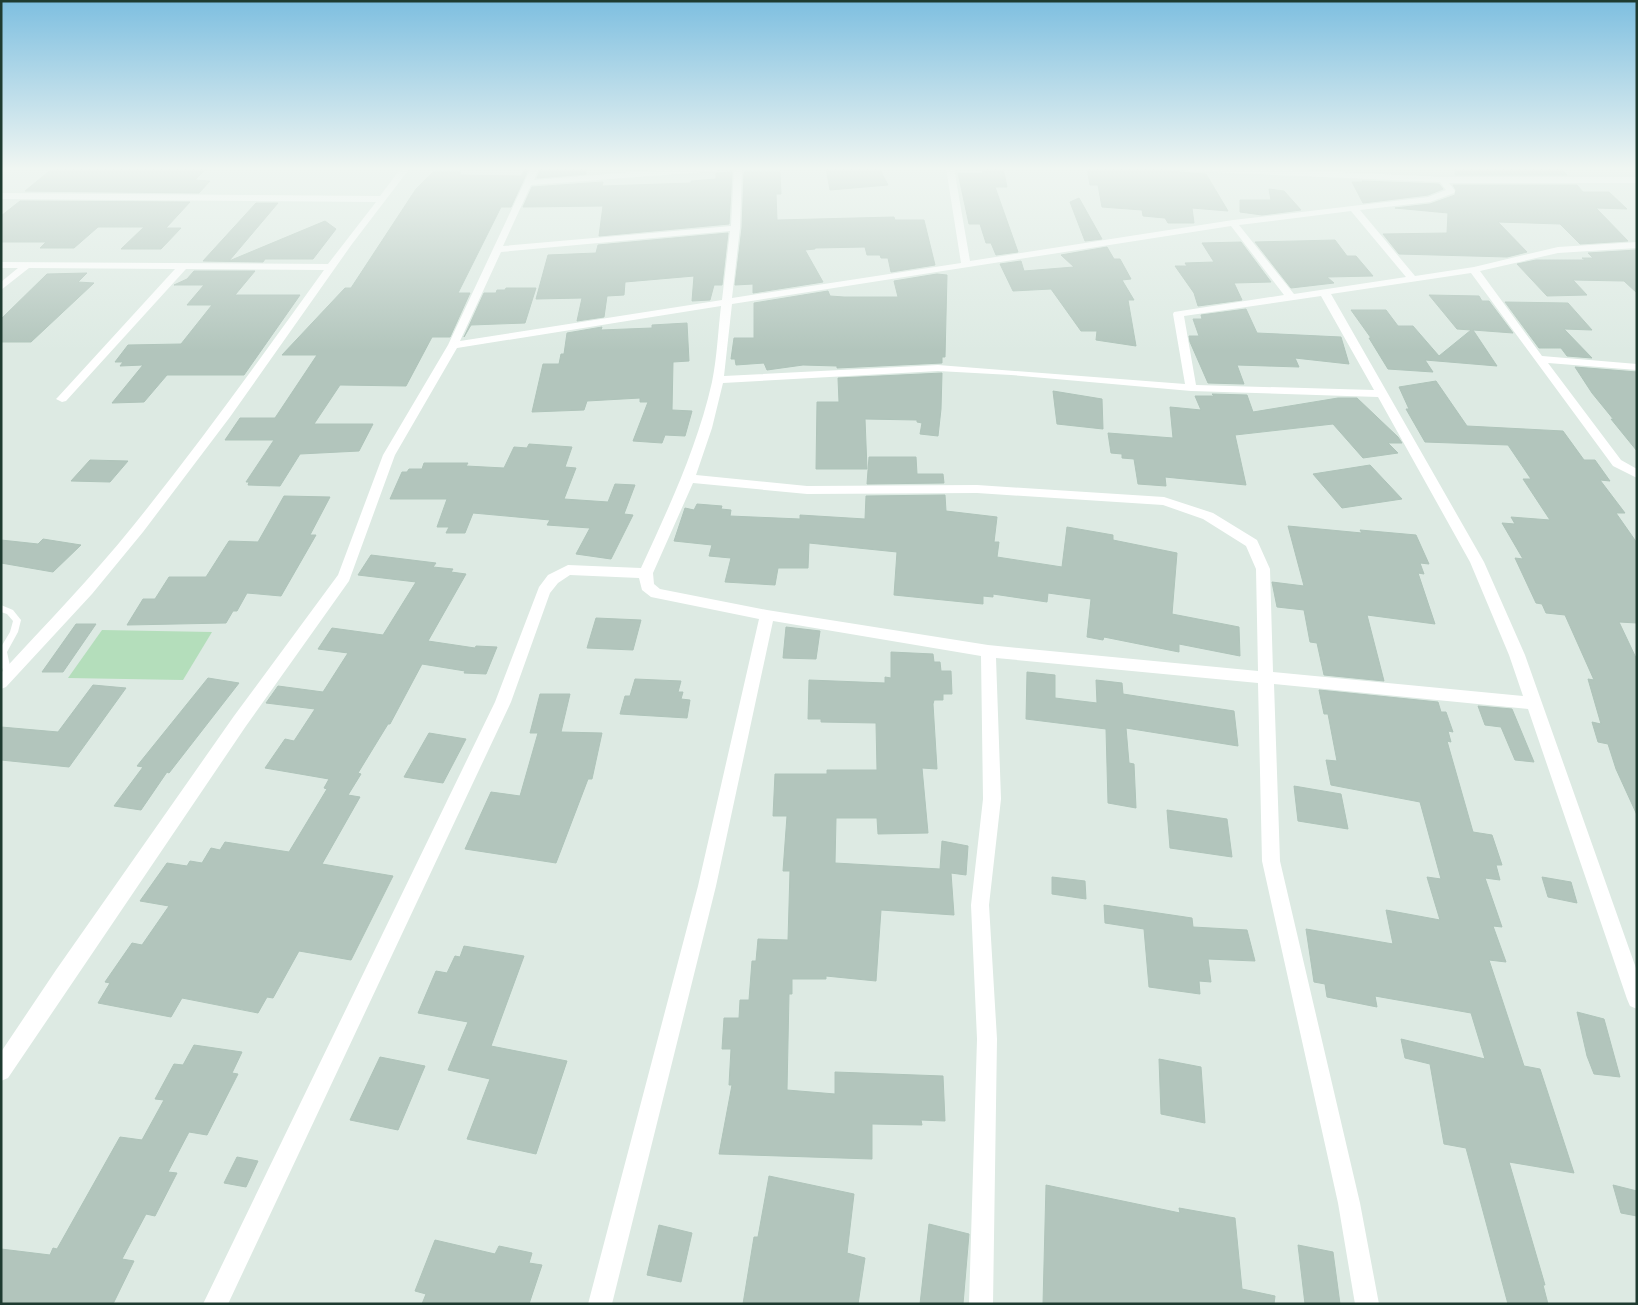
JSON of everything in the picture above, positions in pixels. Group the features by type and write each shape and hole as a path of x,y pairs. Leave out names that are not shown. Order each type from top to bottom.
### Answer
{"street":[{"path":"5,679 87,590 138,529 226,414 360,229"},
{"path":"1,1071 68,969 234,729 344,577 389,455 453,345 507,229"},
{"path":"496,250 725,229"},
{"path":"735,229 718,380 706,428 689,478 646,574 647,586 656,593 767,615 988,651 1266,676 1533,703"},
{"path":"960,229 966,264"},
{"path":"453,345 1195,229"},
{"path":"1238,229 1290,296"},
{"path":"1371,229 1413,279"},
{"path":"1191,388 1178,314 1474,270 1558,250 1637,245"},
{"path":"1,265 331,267"},
{"path":"62,399 184,265"},
{"path":"1,287 26,266"},
{"path":"1474,270 1617,463 1637,474"},
{"path":"1324,293 1476,562 1517,655 1637,999"},
{"path":"1539,359 1637,367"},
{"path":"718,380 938,368 1011,372 1191,388 1380,394"},
{"path":"689,478 807,490 978,489 1164,502 1208,516 1252,543 1263,569 1271,860 1349,1203 1367,1304"},
{"path":"215,1304 503,702 544,591 553,578 568,570 646,574"},
{"path":"600,1304 707,886 767,615"},
{"path":"981,1304 986,1039 980,905 992,800 988,651"}],"lane":[{"path":"1,608 10,612 17,620 14,632 3,652 5,679"}],"green space":[{"path":"102,630 212,632 183,680 68,678"}],"building":[{"path":"1,229 96,229 74,248 40,248 46,242 1,242"},
{"path":"142,229 180,229 161,249 121,249"},
{"path":"232,229 256,229 229,261 306,229 336,229 313,259 265,259 263,262 203,261"},
{"path":"390,229 490,229 458,293 470,293 450,337 432,337 406,386 340,385 314,424 373,424 359,451 300,454 280,486 248,485 249,482 246,482 274,440 225,440 240,418 275,418 317,355 282,355 345,288 351,288"},
{"path":"600,229 676,229 599,236"},
{"path":"742,229 926,229 935,265 891,272 888,258 881,258 880,255 867,255 865,247 815,248 805,250 823,282 753,293 753,284 735,285"},
{"path":"982,229 1010,229 1018,252 996,255 991,243 986,243"},
{"path":"1080,229 1096,229 1102,239 1085,241"},
{"path":"1447,229 1505,229 1527,252 1507,257 1399,254 1383,234 1447,233"},
{"path":"1565,229 1616,229 1628,241 1580,244"},
{"path":"728,233 722,285 714,285 710,300 692,301 694,276 625,282 624,295 607,296 604,317 577,321 582,298 536,299 548,255 596,253 598,245"},
{"path":"1335,240 1347,256 1356,256 1373,276 1327,277 1334,283 1291,288 1255,242"},
{"path":"1241,242 1271,282 1234,283 1242,300 1198,306 1194,293 1175,266 1187,266 1185,263 1214,262 1202,243"},
{"path":"1107,247 1114,259 1120,259 1131,279 1122,280 1134,300 1128,300 1136,346 1096,340 1097,331 1081,331 1051,289 1013,291 1000,264 1021,261 1024,271 1074,267 1061,255"},
{"path":"1637,250 1637,293 1624,281 1573,280 1587,295 1547,296 1517,264 1536,260 1585,260 1582,258 1593,258 1588,253"},
{"path":"194,271 255,271 235,295 300,295 244,375 167,375 144,402 112,403 143,365 120,366 123,362 115,362 128,345 181,344 212,305 187,305 204,285 174,285 187,279"},
{"path":"87,273 78,282 94,283 31,342 1,342 1,319 47,274"},
{"path":"937,274 947,275 945,357 942,357 942,363 837,368 837,366 803,365 767,370 764,363 736,365 735,359 731,359 734,338 754,338 754,303 828,291 830,296 898,297 894,281"},
{"path":"506,288 536,288 525,323 471,325 464,337 484,293 496,293 497,290 505,290"},
{"path":"1429,295 1479,296 1482,301 1489,301 1513,333 1473,330 1497,366 1425,360 1433,372 1388,369 1369,338 1371,338 1351,310 1386,310 1398,326 1413,326 1439,356 1471,330 1457,329"},
{"path":"1505,302 1568,303 1592,330 1564,329 1592,358 1567,356 1561,348 1539,348"},
{"path":"1246,309 1257,333 1341,337 1349,364 1295,358 1299,367 1237,365 1244,384 1208,383 1190,342 1189,336 1199,336 1193,319 1202,319 1201,315"},
{"path":"687,323 689,361 673,362 672,410 692,411 685,436 665,435 662,443 633,441 648,402 640,402 640,398 587,401 584,410 532,412 543,364 559,364 561,354 564,354 567,333 602,327 601,330 652,328 652,325"},
{"path":"1575,367 1637,372 1637,451 1611,419 1614,420 1592,393"},
{"path":"942,373 938,436 920,434 922,423 917,422 917,420 865,419 867,469 816,469 817,402 839,402 838,378"},
{"path":"1436,381 1467,426 1563,431 1584,460 1595,460 1610,481 1600,480 1625,513 1616,513 1637,543 1637,623 1619,622 1637,660 1637,815 1616,769 1608,744 1598,742 1592,722 1601,724 1588,679 1594,680 1565,615 1546,613 1542,604 1536,603 1515,558 1523,559 1502,523 1515,524 1511,517 1550,520 1523,479 1531,479 1508,445 1425,442 1406,409 1409,409 1399,387"},
{"path":"1053,391 1102,399 1103,429 1057,424"},
{"path":"1212,394 1247,395 1253,412 1338,398 1357,398 1402,443 1388,443 1398,453 1363,458 1333,424 1235,435 1246,485 1165,477 1166,486 1138,484 1134,459 1122,458 1122,454 1111,453 1108,433 1173,438 1170,407 1201,410 1195,396 1214,396"},
{"path":"529,444 572,447 565,467 576,468 564,499 608,502 615,484 635,485 624,514 633,515 611,559 576,554 590,528 547,525 550,520 473,513 465,533 446,533 449,527 437,527 447,499 390,499 402,472 407,472 409,469 422,469 424,463 468,463 466,466 504,468 514,447 527,448"},
{"path":"869,457 916,457 917,474 943,474 944,483 867,484"},
{"path":"90,460 128,461 110,482 71,481"},
{"path":"1370,465 1402,499 1342,508 1313,474"},
{"path":"945,495 946,511 997,517 994,542 999,542 997,557 1062,567 1067,527 1113,535 1113,540 1177,553 1172,614 1239,627 1240,656 1179,644 1179,652 1104,637 1103,640 1087,637 1091,599 1048,593 1047,602 993,594 993,597 983,596 983,604 894,595 897,552 809,543 808,568 778,568 775,585 725,582 731,558 709,556 712,545 674,541 685,508 694,510 697,504 722,506 721,509 731,510 730,516 800,519 800,515 865,519 866,496"},
{"path":"284,496 330,497 310,535 316,535 281,596 247,593 237,611 233,611 226,623 127,625 143,599 155,599 169,577 206,577 229,541 258,542"},
{"path":"1288,526 1362,533 1360,530 1416,535 1429,564 1420,563 1424,574 1418,573 1435,624 1367,615 1384,681 1324,675 1317,643 1310,642 1304,610 1277,607 1272,582 1304,586"},
{"path":"43,539 81,545 53,572 1,563 1,540 38,544"},
{"path":"371,555 436,563 433,567 453,569 451,572 466,574 428,641 475,648 476,646 497,647 486,674 464,673 465,671 422,664 390,724 388,724 358,773 361,774 348,795 360,797 322,864 393,876 351,960 299,951 273,998 267,997 258,1013 182,998 171,1017 98,1003 110,983 105,982 132,943 142,945 169,906 140,901 167,863 187,866 190,861 202,863 211,848 220,850 225,842 289,852 327,789 324,788 329,779 265,768 285,739 294,741 315,709 266,703 278,686 323,692 348,653 318,649 332,628 383,635 416,582 358,575"},
{"path":"596,618 641,620 633,650 587,648"},
{"path":"76,624 96,624 63,672 42,672"},
{"path":"786,627 820,631 816,659 783,658"},
{"path":"891,652 933,654 934,662 940,662 941,671 951,671 952,694 943,694 943,700 934,700 933,704 937,769 922,768 928,833 878,834 877,818 836,818 835,863 940,869 942,841 968,846 966,875 951,873 954,915 881,910 876,981 826,976 826,979 792,979 792,994 789,994 787,1090 835,1094 835,1072 943,1076 945,1121 921,1120 922,1125 872,1124 872,1159 719,1154 732,1085 729,1085 731,1049 722,1049 724,1018 739,1018 740,1000 749,1000 752,961 756,961 758,939 788,940 790,871 783,871 787,816 773,816 775,774 827,774 827,770 877,770 876,723 821,722 821,719 808,719 809,680 885,683 885,677 891,678"},
{"path":"1027,672 1055,675 1055,698 1097,703 1096,680 1122,683 1123,694 1234,711 1238,746 1126,728 1129,763 1134,764 1136,808 1108,803 1106,729 1026,719"},
{"path":"208,678 239,683 169,773 167,772 141,810 114,806 143,767 137,766"},
{"path":"635,679 681,681 678,692 683,692 681,699 690,700 687,718 620,714 625,696 630,696"},
{"path":"93,685 126,688 69,767 1,760 1,727 58,732"},
{"path":"1319,690 1438,702 1441,712 1446,712 1453,732 1448,731 1451,742 1447,741 1473,832 1492,835 1502,865 1496,865 1500,880 1485,878 1502,927 1493,926 1506,962 1489,960 1524,1066 1540,1069 1574,1173 1509,1162 1545,1285 1543,1285 1548,1304 1508,1304 1466,1148 1444,1144 1430,1064 1405,1058 1401,1039 1485,1059 1471,1013 1375,996 1377,1007 1327,997 1325,984 1314,982 1306,929 1393,944 1386,910 1440,920 1427,877 1441,879 1420,802 1331,785 1326,760 1337,761 1328,714 1324,714"},
{"path":"540,694 570,694 561,732 602,733 592,779 588,779 556,863 465,849 491,792 520,796 538,733 530,733"},
{"path":"1478,706 1512,709 1534,762 1515,760 1501,727 1485,725"},
{"path":"429,733 466,739 443,783 404,777"},
{"path":"1294,786 1341,794 1348,829 1298,821"},
{"path":"1167,810 1227,819 1232,857 1170,848"},
{"path":"1052,877 1085,881 1086,899 1052,894"},
{"path":"1542,877 1571,882 1577,903 1548,897"},
{"path":"1104,905 1192,918 1193,927 1247,930 1255,961 1208,959 1211,982 1199,981 1200,994 1149,987 1144,929 1105,923"},
{"path":"464,946 524,956 491,1046 567,1061 536,1154 467,1139 490,1079 448,1070 468,1022 418,1013 436,971 447,973 455,956 460,957"},
{"path":"1577,1012 1604,1019 1620,1077 1594,1074 1587,1056"},
{"path":"194,1045 242,1052 232,1073 238,1074 207,1135 189,1132 168,1172 177,1173 155,1216 146,1214 122,1259 134,1261 113,1304 1,1304 1,1249 50,1255 53,1248 57,1249 120,1137 142,1140 164,1100 155,1099 174,1064 183,1065"},
{"path":"380,1057 425,1066 398,1130 350,1120"},
{"path":"1159,1059 1201,1067 1205,1123 1161,1114"},
{"path":"237,1157 258,1161 246,1187 224,1183"},
{"path":"769,1176 854,1194 847,1253 865,1258 858,1304 743,1304 754,1237 758,1237"},
{"path":"1046,1185 1180,1213 1179,1208 1235,1218 1242,1289 1275,1296 1274,1304 1043,1304"},
{"path":"1613,1185 1637,1191 1637,1216 1621,1213"},
{"path":"929,1224 969,1234 963,1304 920,1304"},
{"path":"659,1225 692,1233 681,1282 647,1275"},
{"path":"435,1240 495,1254 499,1246 532,1253 529,1263 542,1265 529,1304 422,1304 426,1294 415,1291"},
{"path":"1298,1245 1333,1252 1340,1304 1305,1304"}]}
